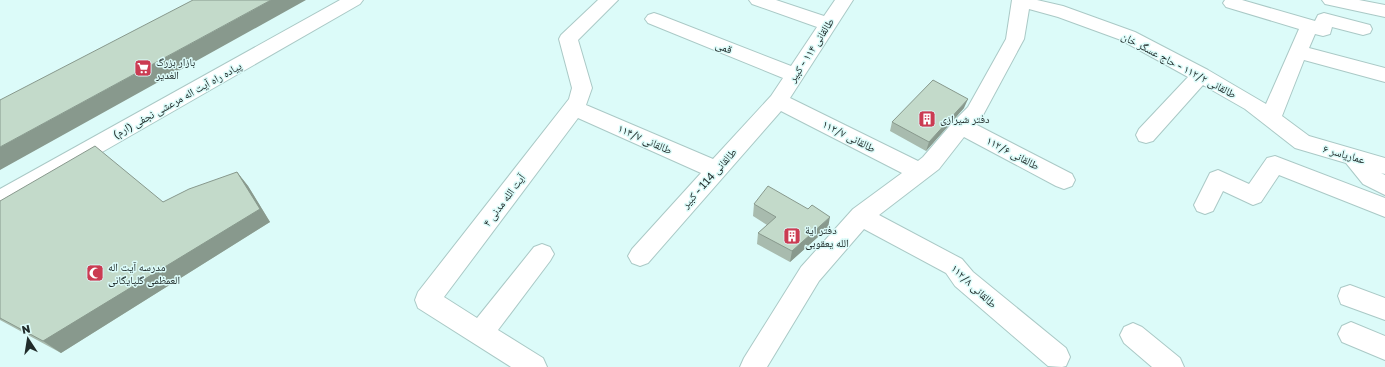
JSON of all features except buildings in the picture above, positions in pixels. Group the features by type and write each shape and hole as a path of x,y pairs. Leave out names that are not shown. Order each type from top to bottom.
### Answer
{"street":[{"name":"پیاده راه آیت اله مرعشی نجفی (ارم)","path":"0,200 354,0"},
{"path":"577,104 582,88 568,39 609,0"},
{"path":"758,0 828,24"},
{"name":"طالقانی ۱۱۴ - کبیر","path":"778,101 844,0"},
{"path":"1331,0 1385,10"},
{"path":"756,366 810,274 861,216 931,163 961,126 975,112 1015,39 1021,1"},
{"name":"طالقانی ۱۱۲/۲ - حاج عسگر خان","path":"1021,1 1063,12 1121,34 1174,60 1252,104 1302,142"},
{"path":"1232,4 1323,30 1324,19 1363,29"},
{"name":"قمی","path":"654,19 795,75"},
{"path":"1271,117 1309,26"},
{"path":"1298,52 1385,74"},
{"path":"1146,135 1201,75"},
{"name":"طالقانی 114 - کبیر","path":"640,256 778,101"},
{"name":"طالقانی ۱۱۲/۷","path":"778,101 919,172"},
{"name":"طالقانی ۱۱۴/۷","path":"577,104 716,170"},
{"name":"۴ آیت الله مدنی","path":"480,334 427,300 577,104"},
{"name":"طالقانی ۱۱۲/۶","path":"961,126 1064,180"},
{"name":"عماریاسر ۶","path":"1302,142 1385,166"},
{"path":"1354,158 1371,178 1385,186"},
{"path":"1205,205 1218,179 1253,196 1275,164 1385,208"},
{"name":"طالقانی ۱۱۲/۸","path":"861,216 954,266 964,280 1057,357"},
{"path":"534,367 480,334 542,254"},
{"path":"1350,296 1385,309"},
{"path":"1351,334 1385,348"},
{"path":"1133,335 1171,367"}],"place":[{"name":"بازار بزرگ الغدیر","path":"143,68"},
{"name":"دفتر شیرازی","path":"927,119"},
{"name":"دفتر ایة الله یعقوبی","path":"792,236"},
{"name":"مدرسه آیت اله العمظمی گلپایگانی","path":"95,273"}]}
